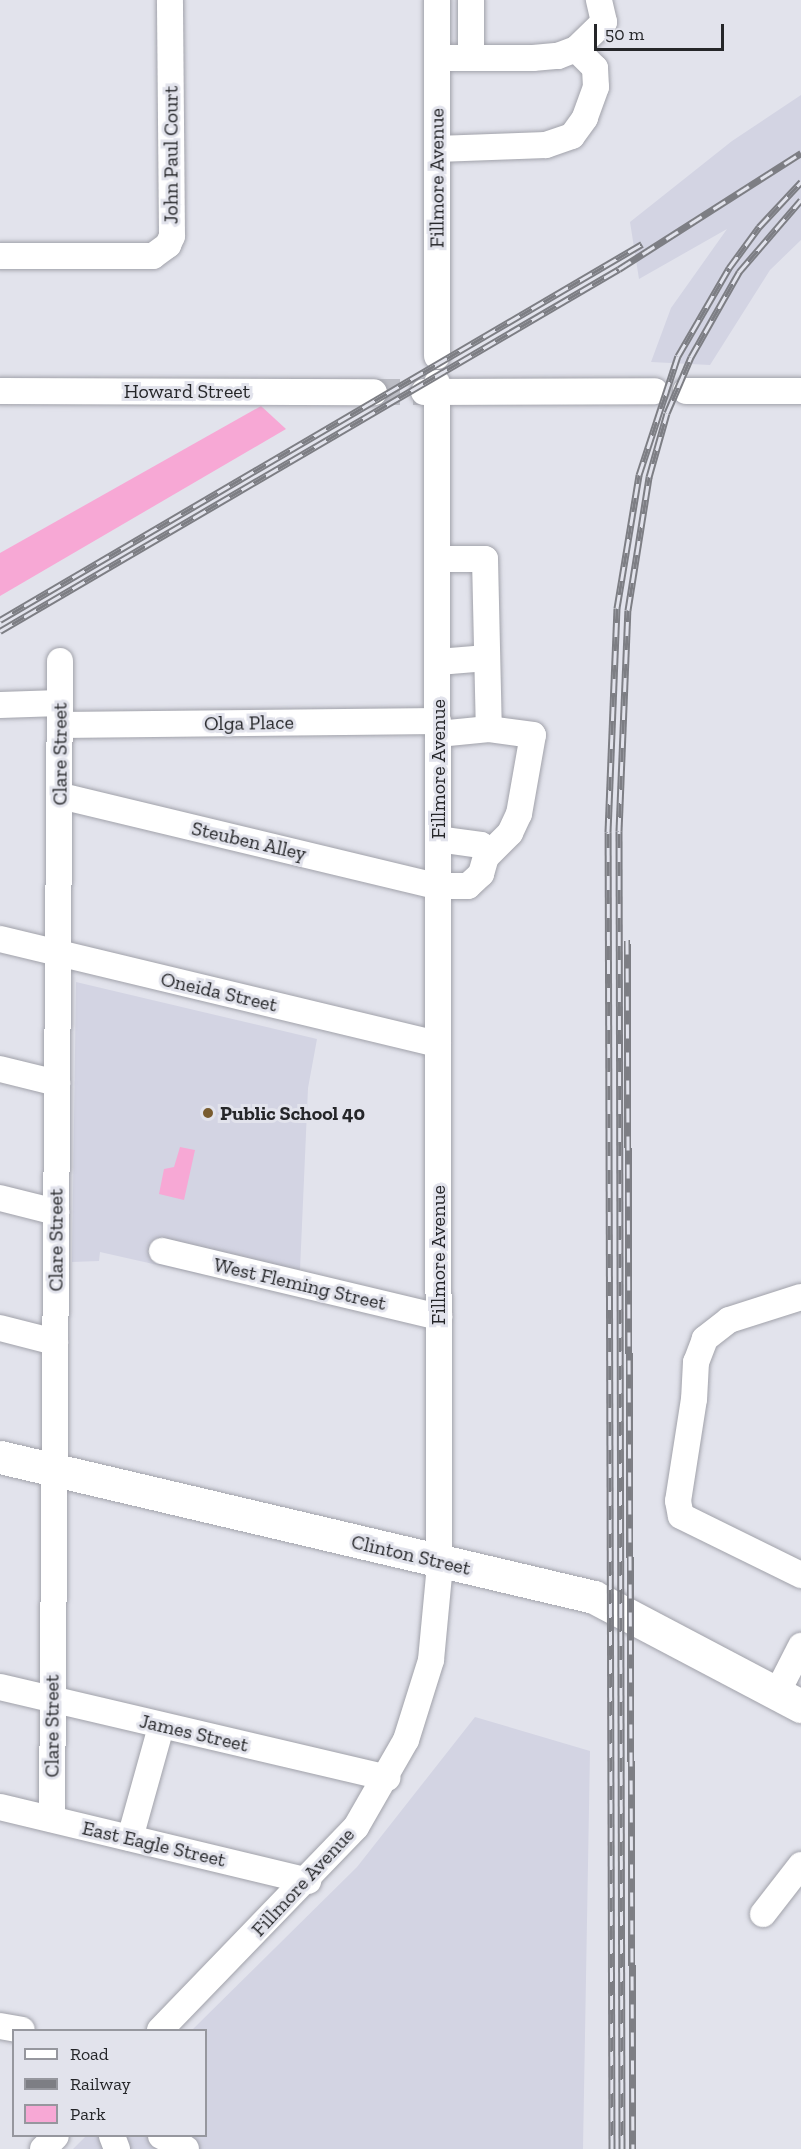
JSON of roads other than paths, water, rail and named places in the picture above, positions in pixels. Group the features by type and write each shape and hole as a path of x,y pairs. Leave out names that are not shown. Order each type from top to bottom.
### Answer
{"main road":[{"name":"Clinton Street","path":"0,1457 594,1597 789,1700"}],"street":[{"name":"John Paul Court","path":"0,256 153,256 168,245 171,236 170,0"},
{"name":"Fillmore Avenue","path":"437,0 437,357"},
{"path":"471,0 471,58"},
{"path":"437,58 558,56 576,49 604,22 599,0"},
{"path":"437,149 546,145 572,136 585,118 596,87 595,68 576,49"},
{"name":"Fillmore Avenue","path":"162,2029 308,1881 356,1827 387,1778 420,1701 431,1660 439,1562 438,559 433,389 655,391"},
{"name":"Howard Street","path":"0,391 374,392"},
{"path":"686,391 801,391"},
{"path":"438,559 485,559 489,729"},
{"path":"438,662 487,658"},
{"name":"Clare Street","path":"52,1819 61,796 60,661"},
{"name":"Olga Place","path":"0,705 60,714 489,729 532,735 519,814 510,833 486,857"},
{"name":"Steuben Alley","path":"61,796 437,885 468,885 481,874 486,857"},
{"path":"438,839 481,845 486,857"},
{"name":"Oneida Street","path":"0,939 438,1044"},
{"path":"0,1069 57,1083"},
{"path":"0,1198 56,1212"},
{"name":"West Fleming Street","path":"162,1251 438,1317"},
{"path":"801,1297 729,1320 705,1340 696,1362 694,1399 678,1501 681,1516 801,1575"},
{"path":"0,1328 55,1341"},
{"path":"789,1700 801,1646"},
{"name":"James Street","path":"0,1687 387,1778"},
{"path":"130,1838 158,1738"},
{"name":"East Eagle Street","path":"0,1807 308,1881"},
{"path":"763,1914 801,1865"},
{"path":"43,2149 55,2137"},
{"path":"163,2137 186,2149"}],"tunnel":[{"path":"374,392 424,392"}],"railway":[{"path":"0,631 619,269 801,153"},
{"path":"612,2149 608,832 617,608 639,475 678,356 729,268 759,227 801,182"},
{"path":"622,2149 619,831 628,610 649,477 667,413 691,357 739,272 801,200"},
{"path":"0,620 642,244"},
{"path":"627,940 633,2149"}],"place":[{"name":"Public School 40","path":"208,1113"}]}
